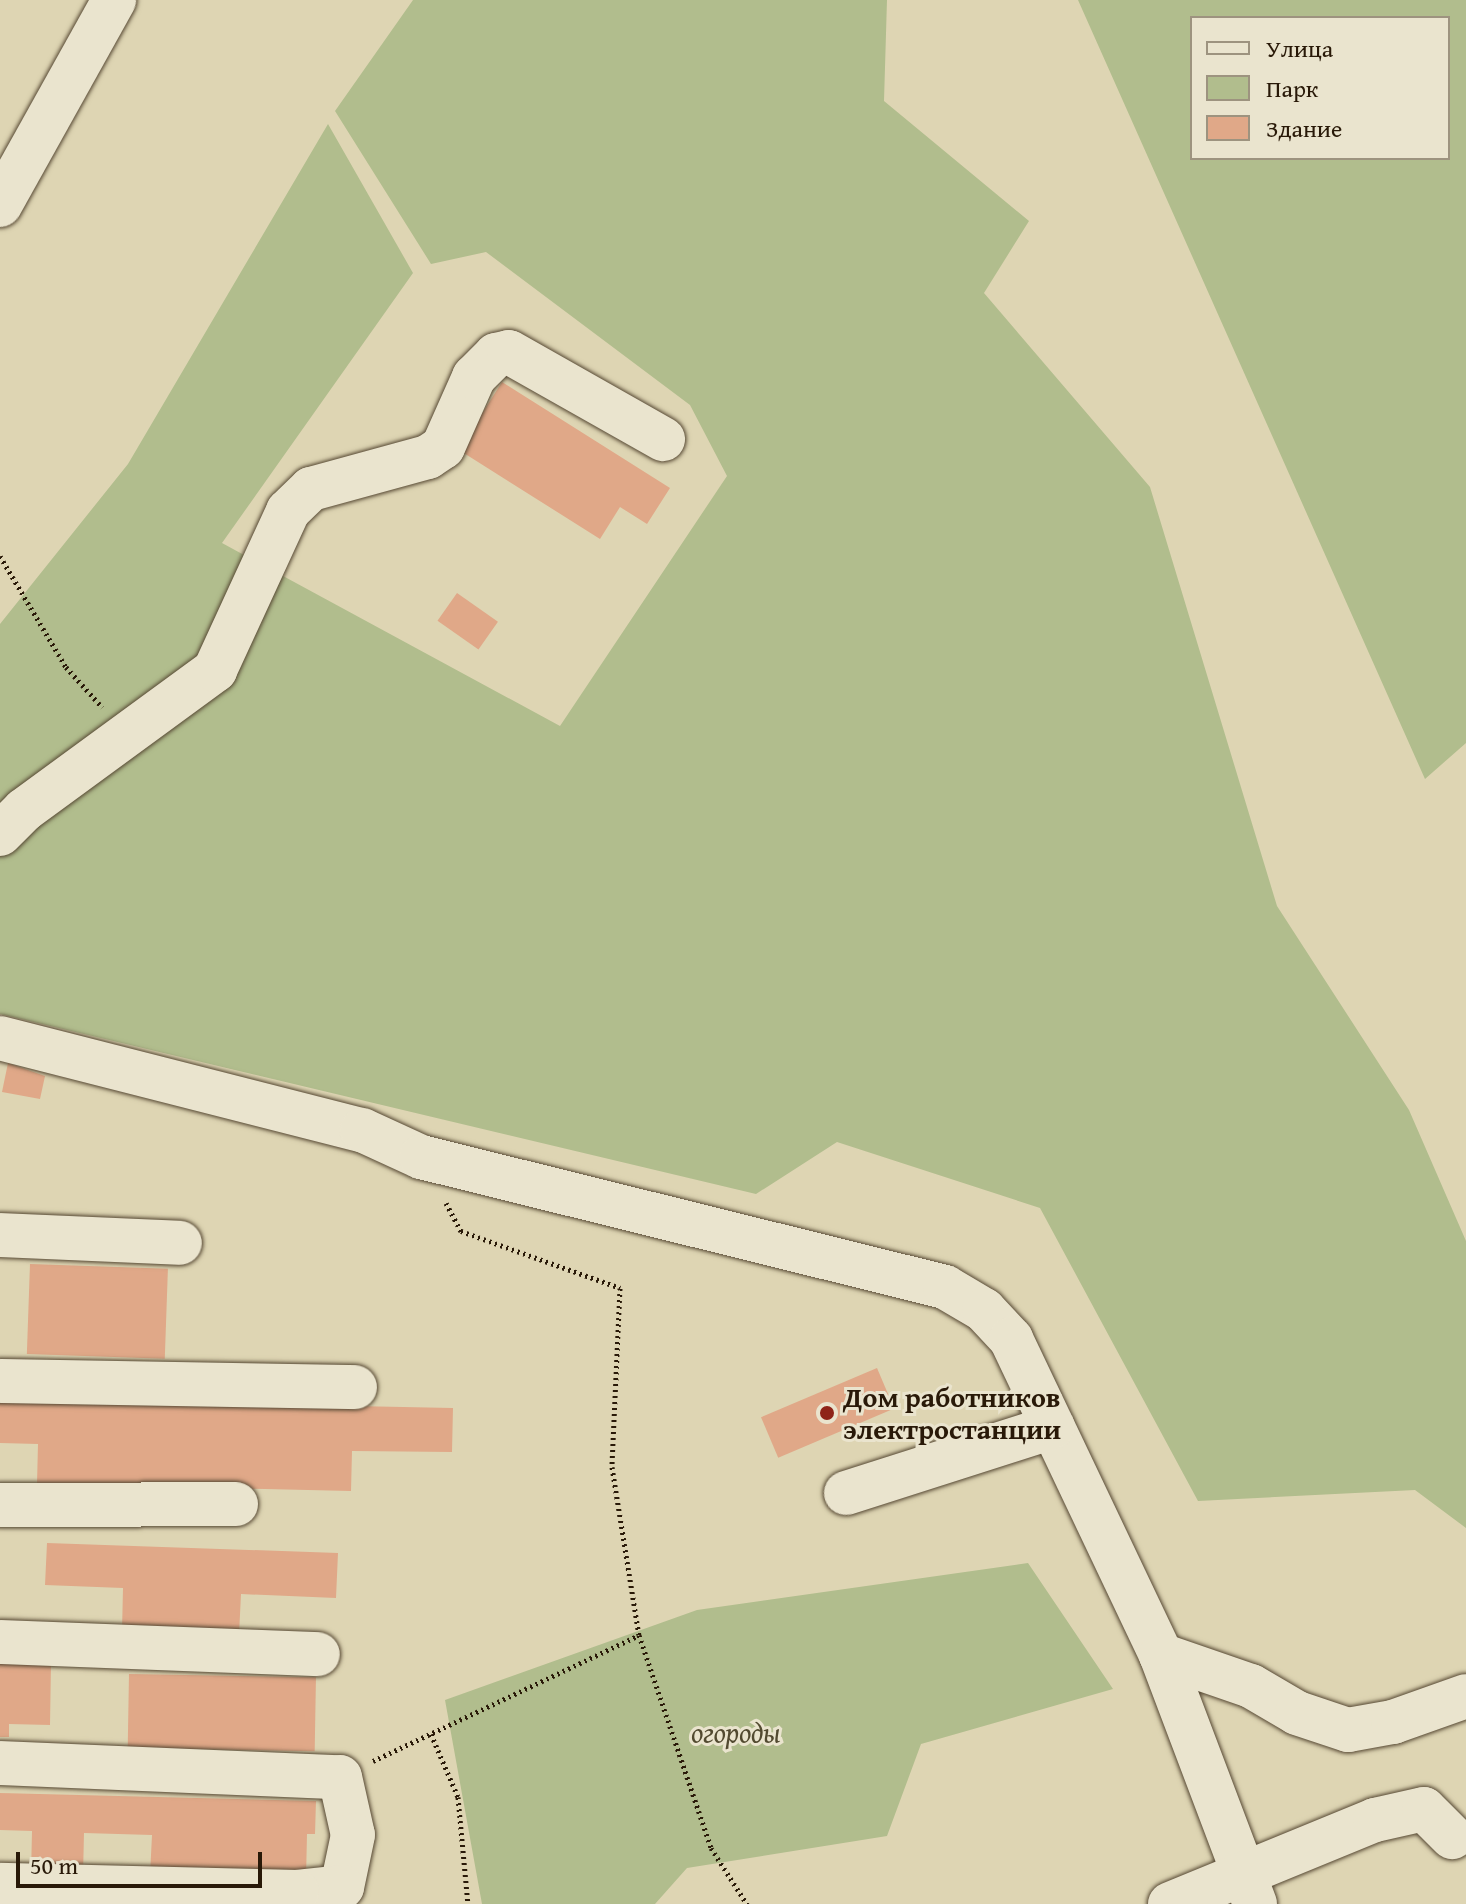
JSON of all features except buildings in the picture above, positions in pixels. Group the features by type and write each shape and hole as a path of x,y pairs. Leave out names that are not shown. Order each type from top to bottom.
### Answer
{"street":[{"path":"0,205 114,0"},
{"path":"0,834 215,670 288,511 311,489 428,457 443,447 474,377 496,355 509,352 663,439"},
{"path":"0,1038 362,1130 421,1157 945,1287 984,1310 1011,1339 1161,1655 1249,1889"},
{"path":"0,1235 180,1243"},
{"path":"0,1381 355,1387"},
{"path":"846,1493 1053,1427"},
{"path":"0,1505 236,1504"},
{"path":"0,1642 318,1654"},
{"path":"1161,1655 1251,1686 1297,1713 1348,1730 1393,1722 1466,1696"},
{"path":"0,1763 340,1777 353,1835 342,1887 297,1892 0,1885"},
{"path":"1170,1904 1249,1889 1375,1820 1424,1809 1452,1837"}],"path":[{"path":"0,556 66,667 126,735"},
{"path":"421,1157 461,1231 620,1288 612,1467 639,1635 711,1848 747,1904"},
{"path":"340,1777 639,1635"},
{"path":"431,1734 458,1797 468,1904"}],"green space":[{"path":"413,0 887,0 884,101 1029,221 984,293 1150,487 1277,906 1409,1110 1466,1241 1466,1528 1415,1490 1198,1501 1040,1208 837,1142 756,1194 0,1014 0,624 128,464 328,124 413,273 222,543 560,726 727,476 690,405 486,252 431,264 335,111"},
{"path":"1078,0 1466,0 1466,743 1425,779"},
{"name":"огороды","path":"1028,1563 1113,1689 921,1744 887,1836 687,1868 655,1904 482,1904 445,1700 697,1610"}],"place":[{"name":"Дом работников электростанции","path":"827,1413"}]}
